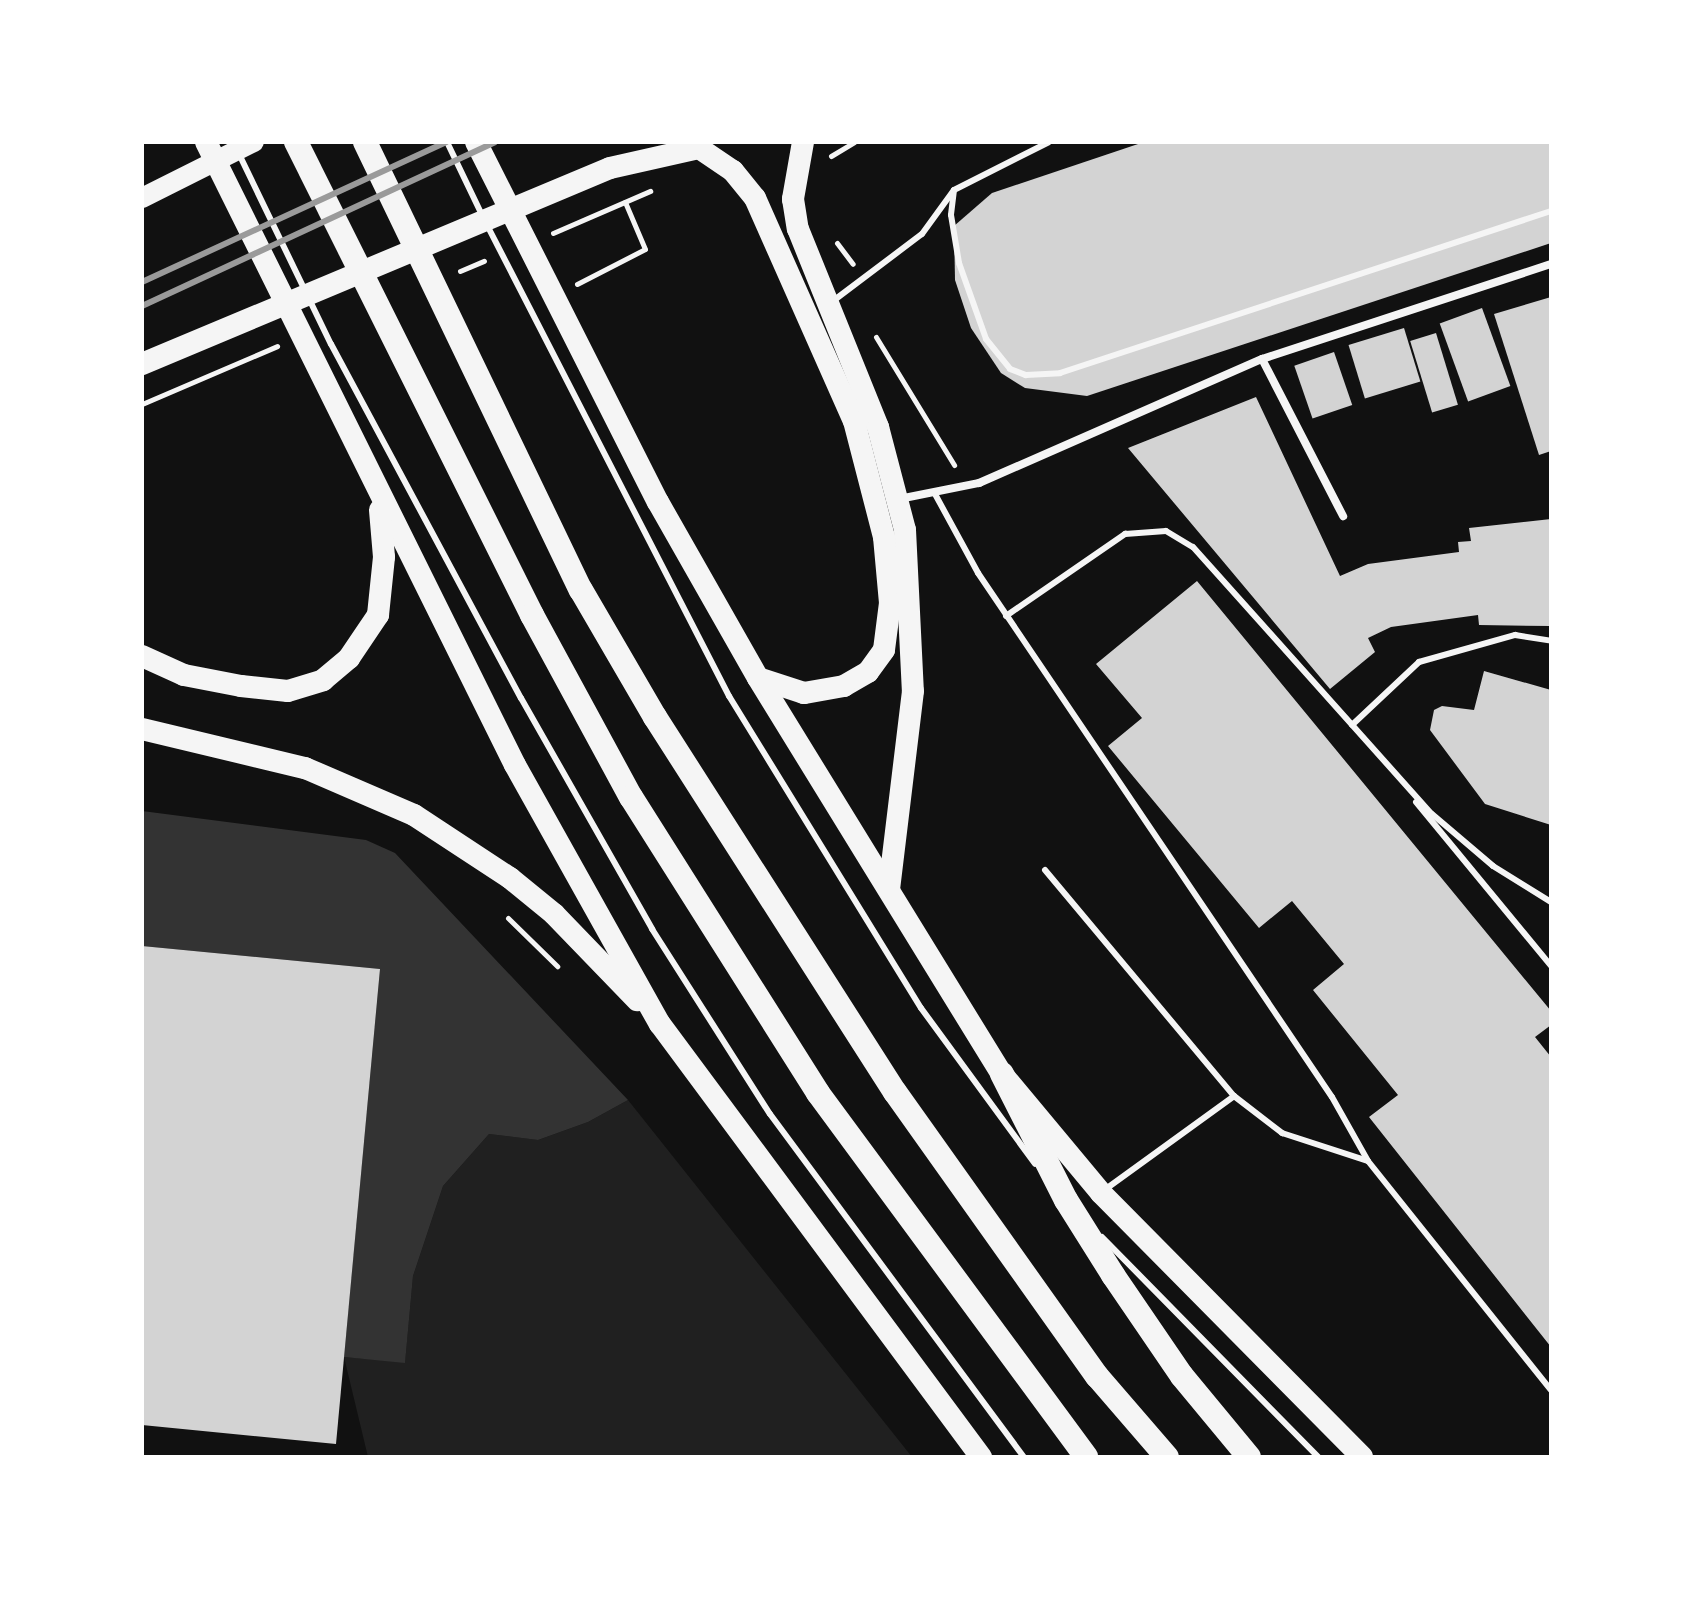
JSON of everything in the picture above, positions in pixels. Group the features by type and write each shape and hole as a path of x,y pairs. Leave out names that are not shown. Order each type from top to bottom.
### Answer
{"highway":[{"path":"206,142 377,494 515,765 660,1024 981,1457"},
{"path":"296,142 532,615 631,797 818,1093 1086,1457"},
{"path":"365,142 581,590 655,717 895,1092 1097,1376 1167,1457"},
{"path":"476,142 551,297 658,502 758,678 1002,1074 1066,1200 1182,1376 1249,1457"},
{"path":"803,142 793,199 798,229 831,302 889,500 913,678 889,888"},
{"path":"142,364 610,168 709,145 755,198 889,500 890,603 884,650 868,672 844,686 804,693 758,678"},
{"path":"142,656 184,675 241,686 288,691 323,680 349,658 378,615 384,557 377,494"},
{"path":"142,729 246,750 305,768 414,815 510,878 554,914 660,1024"},
{"path":"1002,1074 1101,1193 1362,1457"}],"main road":[{"path":"142,198 254,142"}],"street":[{"path":"889,500 935,494 1022,467 1165,398 1262,359 1551,264"},
{"path":"1262,359 1343,516"}],"lane":[{"path":"233,142 331,344 521,698 652,929 770,1114 1024,1457"},
{"path":"447,142 514,280 729,696 921,1008 1000,1122 1066,1200 1318,1457"},
{"path":"806,312 831,302 865,280 922,234 954,190 1049,142"},
{"path":"954,190 951,215 959,263 986,339 1010,369 1026,375 1060,373 1551,211"},
{"path":"935,494 1006,616 1315,1073 1368,1161 1551,1390"},
{"path":"1006,616 1125,534 1166,531 1193,547 1432,814 1493,866 1551,902"},
{"path":"1352,725 1419,662 1515,635 1551,641"},
{"path":"1352,725 1551,966"},
{"path":"1045,870 1234,1096 1282,1133 1368,1161"},
{"path":"1101,1193 1234,1096"}],"path":[{"path":"825,161 854,142"},
{"path":"551,297 645,249 625,202"},
{"path":"832,236 865,280"},
{"path":"871,323 962,477"},
{"path":"498,908 557,966"}],"shaded area":[{"path":"142,811 366,840 395,853 628,1100 588,1122 538,1140 489,1134 443,1186 413,1276 405,1363 344,1357 380,969 142,946"},
{"path":"628,1100 912,1457 368,1457 344,1357 405,1362 413,1276 443,1186 489,1134 538,1140 588,1122"}],"building":[{"path":"1144,142 1551,142 1551,243 1087,396 1025,388 1001,373 971,328 955,280 954,226 992,193"},
{"path":"1551,297 1551,451 1539,455 1494,314"},
{"path":"1482,308 1510,386 1468,401 1440,323"},
{"path":"1404,328 1420,382 1365,399 1349,345"},
{"path":"1436,333 1458,405 1432,413 1410,341"},
{"path":"1334,352 1352,405 1313,419 1294,366"},
{"path":"1256,397 1340,576 1368,564 1459,552 1458,542 1471,541 1469,528 1551,519 1551,626 1479,625 1478,615 1391,627 1368,638 1375,652 1330,689 1128,448"},
{"path":"1197,581 1551,1011 1551,1025 1535,1037 1551,1057 1551,1347 1369,1117 1398,1095 1313,990 1344,964 1292,901 1259,928 1108,746 1142,718 1096,664"},
{"path":"1484,671 1551,690 1551,825 1485,804 1430,730 1434,710 1442,706 1474,710"},
{"path":"142,946 380,969 336,1444 142,1425"}],"railway":[{"path":"142,282 446,142"},
{"path":"142,306 495,142"}]}
